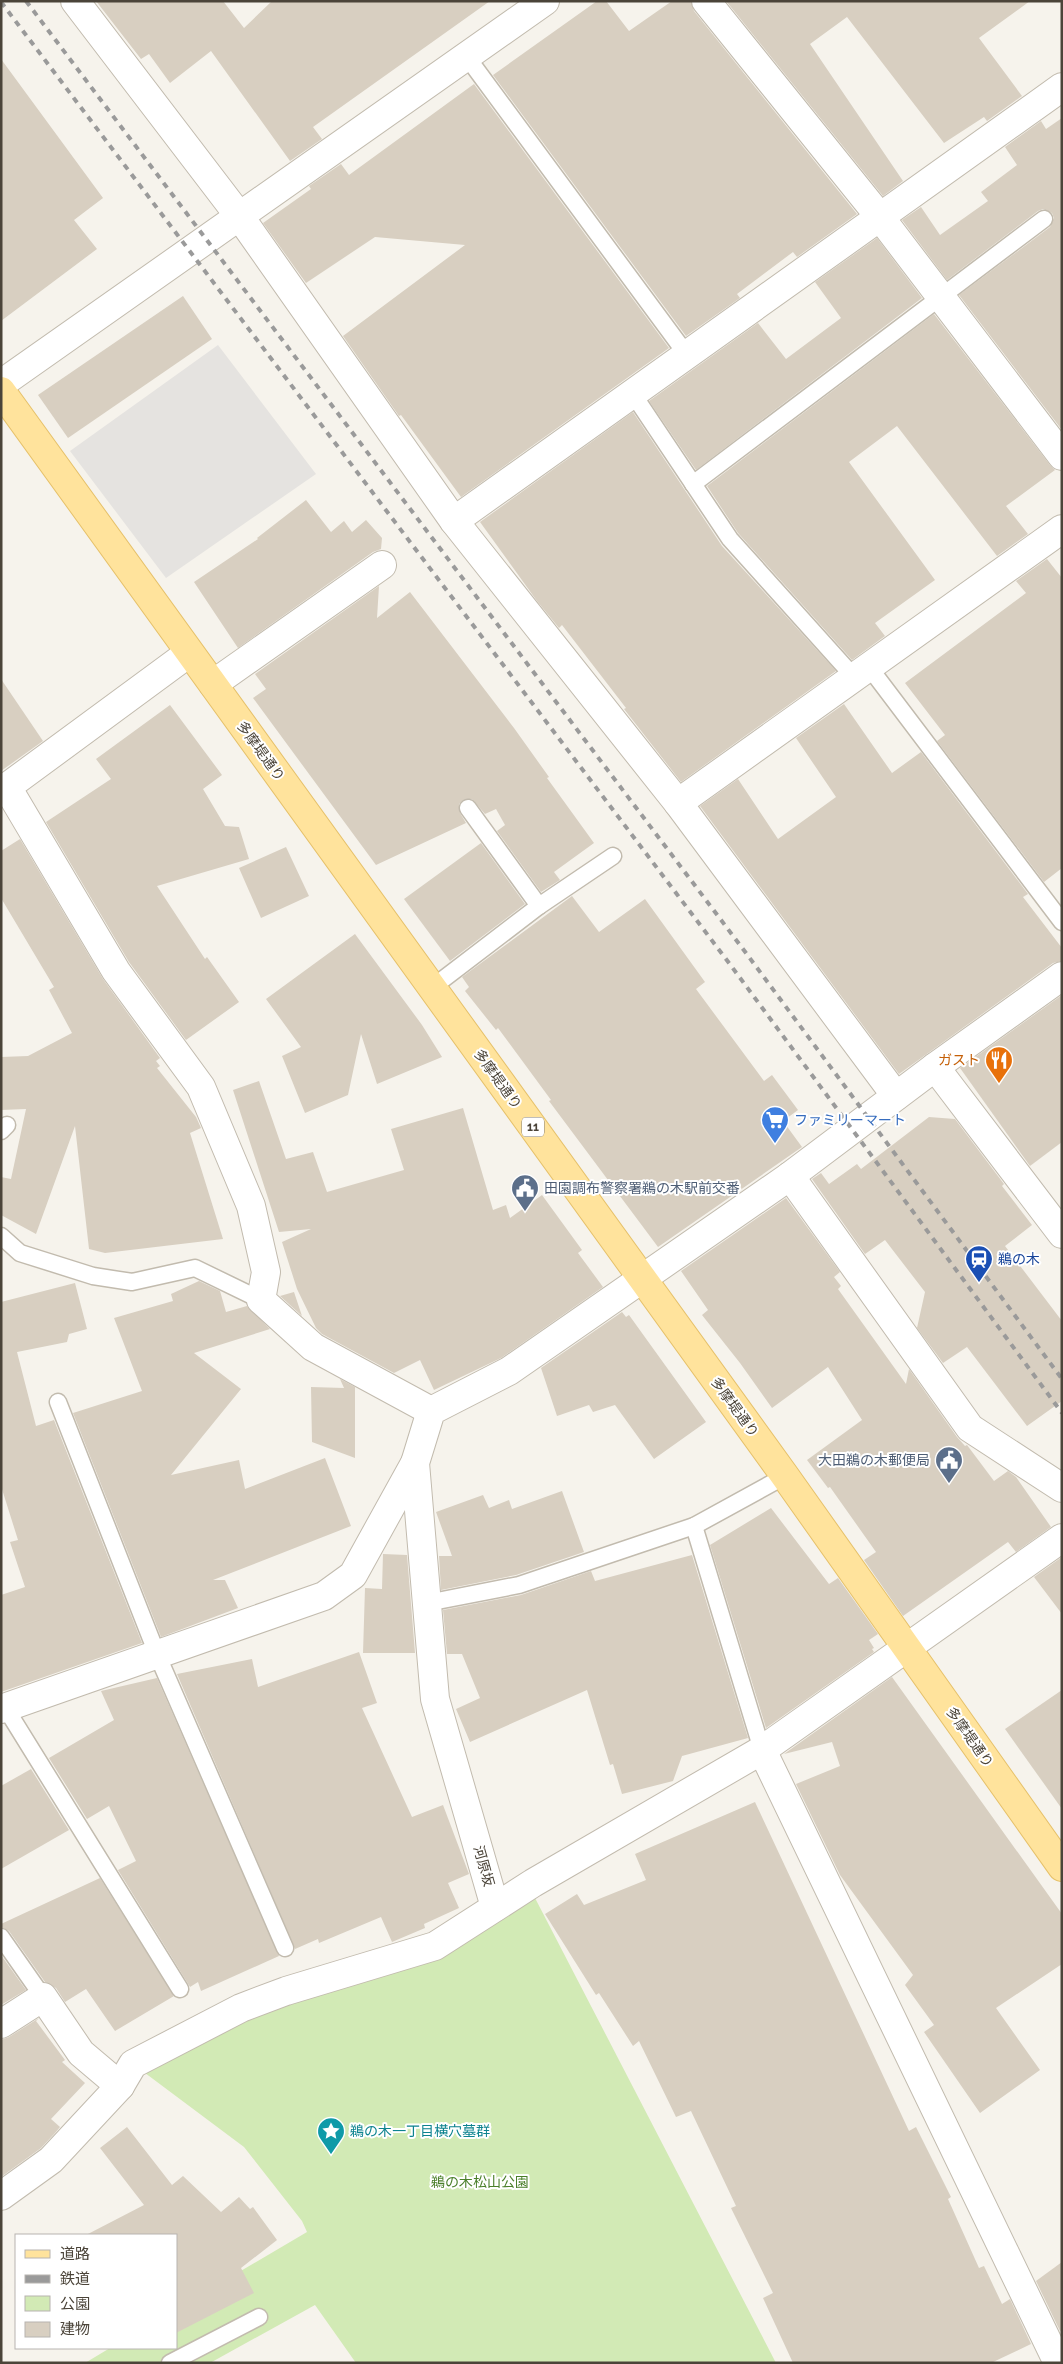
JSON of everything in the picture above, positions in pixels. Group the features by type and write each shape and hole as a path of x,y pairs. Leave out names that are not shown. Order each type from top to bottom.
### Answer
{"main road":[{"name":"多摩堤通り","path":"1,391 785,1476 1062,1866"}],"street":[{"path":"75,1 240,217 454,521 678,803 896,1096"},
{"path":"706,1 880,218 1062,456"},
{"path":"1,384 467,57 529,6"},
{"path":"454,521 1062,88"},
{"path":"678,803 1062,529"},
{"path":"212,684 382,565"},
{"path":"190,653 4,784 116,971 201,1087 251,1206 266,1272 261,1300 313,1347 431,1411"},
{"path":"3,1708 324,1596 353,1575 414,1463 431,1411 509,1371 790,1176 935,1067 1062,976"},
{"path":"935,1067 1062,1234"},
{"path":"790,1176 970,1428 1062,1488"},
{"name":"河原坂","path":"414,1463 435,1699 495,1907"},
{"path":"1,2196 51,2160 120,2086 133,2064 242,2008 286,1991 435,1946 533,1883 762,1750 1062,1538"},
{"path":"762,1750 1058,2363"},
{"path":"1,2024 43,1997 81,2053 120,2086"}],"lane":[{"path":"467,57 687,355"},
{"path":"693,484 1044,219"},
{"path":"633,394 730,539 861,672 1062,922"},
{"path":"468,808 539,906"},
{"path":"433,987 539,906 614,856"},
{"path":"1,1236 20,1253 93,1276 132,1282 194,1268 261,1300"},
{"path":"58,1402 157,1654 285,1948"},
{"path":"427,1602 519,1585 694,1526 785,1476"},
{"path":"694,1526 762,1750"},
{"path":"3,1708 180,1989"},
{"path":"1,1937 43,1997"},
{"path":"170,2363 259,2317"}],"green space":[{"name":"鵜の木松山公園","path":"535,1898 776,2363 356,2363 315,2305 210,2363 85,2363 108,2349 178,2349 178,2308 307,2232 302,2221 244,2147 133,2064"}],"shaded area":[{"path":"218,345 316,474 166,578 70,451"}],"building":[{"path":"96,1 223,1 244,28 272,1 490,1 313,127 322,139 290,161 211,51 170,83 149,54 141,59"},
{"path":"597,1 606,1 629,31 672,1 691,1 694,11 857,214 797,257 793,252 737,294 740,298 686,336 493,75"},
{"path":"726,1 1030,1 979,38 1022,96 987,121 984,117 944,143 847,17 810,44 903,181 883,196"},
{"path":"1,59 103,198 74,220 97,249 1,321"},
{"path":"474,84 669,348 461,497 401,415 399,416 343,336 465,245 375,237 306,283 263,223 311,189 309,186 341,164 349,175"},
{"path":"1062,118 1062,430 959,295 1050,227 1054,218 1052,213 1043,209 1038,211 947,280 902,220 921,207 940,235 988,201 981,192 1017,165 1005,147 1041,121 1046,129"},
{"path":"877,238 922,298 696,470 649,401 758,323 786,359 841,318 815,282"},
{"path":"183,296 212,339 68,438 38,395"},
{"path":"934,314 1055,470 1006,506 1028,534 997,556 897,426 849,462 935,580 875,623 885,636 852,660 738,533 707,486"},
{"path":"633,412 722,546 836,671 681,782 562,625 559,628 537,601 480,522"},
{"path":"306,500 331,532 344,521 352,532 366,520 382,538 381,549 373,552 238,648 194,582 258,539"},
{"path":"1047,559 1062,578 1062,868 1044,882 937,741 945,735 905,683 1026,593 1016,581"},
{"path":"379,586 377,618 410,592 514,728 594,843 554,872 560,880 541,892 497,831 505,825 496,809 485,814 472,799 463,800 459,804 460,813 466,823 376,865 253,698 266,689 255,674"},
{"path":"1,679 43,741 1,771"},
{"path":"844,704 892,773 921,752 1028,894 1023,897 1062,948 1062,961 1053,963 899,1074 700,806 738,779 778,839 836,797 796,738"},
{"path":"170,705 222,775 203,789 225,826 239,827 249,859 157,886 205,959 207,957 239,1002 186,1040 129,962 46,822 111,779 96,759"},
{"path":"20,839 103,979 160,1058 156,1061 160,1066 157,1068 196,1117 201,1128 190,1133 223,1239 105,1253 89,1249 75,1126 36,1234 1,1215 1,1177 11,1179 26,1109 1,1110 1,1057 28,1056 72,1033 49,990 54,987 1,898 1,851"},
{"path":"481,843 525,904 450,961 404,899"},
{"path":"286,847 309,896 261,918 239,868"},
{"path":"572,896 599,932 645,899 705,982 696,989 764,1081 772,1075 798,1110 783,1121 802,1147 658,1247 549,1101 551,1100 498,1028 496,1030 465,991 469,987 462,977"},
{"path":"355,934 422,1025 442,1057 377,1084 361,1034 348,1095 305,1113 282,1056 301,1047 266,999"},
{"path":"1062,995 1062,1142 1030,1166 960,1068"},
{"path":"259,1081 286,1159 313,1152 327,1192 404,1170 391,1129 463,1108 493,1210 506,1205 510,1218 542,1195 582,1250 578,1253 603,1287 501,1358 434,1390 420,1360 394,1373 322,1334 316,1328 297,1289 282,1242 311,1229 279,1232 233,1090"},
{"path":"929,1117 955,1119 1032,1225 1005,1246 1062,1321 1062,1401 1027,1426 967,1347 943,1363 917,1328 925,1292 885,1240 865,1254 812,1179 821,1173 829,1184 857,1164 861,1169"},
{"path":"786,1198 840,1272 834,1277 841,1286 838,1289 906,1384 909,1369 957,1437 965,1446 967,1445 994,1481 1008,1471 1016,1477 1051,1527 1016,1552 1008,1542 903,1616 864,1560 876,1552 830,1487 828,1488 807,1460 862,1420 828,1367 772,1408 702,1315 708,1310 681,1271"},
{"path":"199,1281 220,1291 226,1312 247,1306 270,1329 194,1353 241,1389 171,1475 239,1460 245,1489 325,1458 351,1526 213,1580 225,1580 238,1608 161,1637 73,1413 142,1391 114,1318 173,1301 171,1294"},
{"path":"75,1283 87,1329 69,1334 67,1342 17,1352 36,1426 54,1420 142,1643 1,1692 1,1595 25,1587 10,1542 18,1540 1,1486 1,1302"},
{"path":"294,1292 302,1316 280,1296"},
{"path":"622,1312 626,1317 629,1315 706,1422 654,1459 615,1405 593,1412 589,1405 557,1416 541,1368"},
{"path":"340,1379 355,1387 355,1458 312,1442 311,1387 344,1388"},
{"path":"562,1491 584,1552 516,1575 441,1590 439,1556 452,1556 436,1512 483,1495 489,1508 509,1500 512,1509"},
{"path":"771,1508 829,1584 838,1578 878,1634 869,1640 874,1648 872,1649 874,1652 766,1728 710,1545"},
{"path":"383,1554 407,1555 415,1653 363,1653 365,1588 382,1589"},
{"path":"692,1555 748,1738 682,1756 673,1781 622,1794 613,1764 610,1765 587,1690 470,1742 456,1709 480,1698 462,1654 447,1654 443,1610 521,1595 591,1571 595,1581"},
{"path":"1062,1557 1062,1614 1034,1577"},
{"path":"359,1652 377,1703 362,1708 412,1817 443,1805 469,1874 448,1883 459,1908 424,1924 425,1928 392,1942 381,1917 319,1943 318,1939 295,1949 177,1674 252,1659 258,1687"},
{"path":"892,1677 1062,1914 1062,1964 996,2008 1040,2070 980,2113 924,2032 934,2025 905,1985 913,1975 840,1875 796,1784 840,1766 832,1742 784,1754"},
{"path":"157,1678 279,1956 201,1991 198,1982 190,1987 118,1870 136,1861 109,1806 87,1819 49,1758 114,1720 101,1691"},
{"path":"1062,1690 1062,1809 1005,1729"},
{"path":"31,1769 69,1830 1,1869 1,1786"},
{"path":"755,1802 909,2131 916,2127 951,2197 948,2199 979,2268 984,2266 1002,2304 1010,2299 1031,2344 991,2363 793,2363 763,2298 773,2293 731,2208 736,2206 691,2111 676,2117 639,2041 633,2046 599,1993 596,1995 545,1914 577,1894 584,1905 646,1880 635,1854"},
{"path":"100,1878 174,1996 115,2031 86,1989 65,2002 56,1988 45,1982 9,1931 1,1927 1,1924"},
{"path":"1,1955 26,1990 1,2005"},
{"path":"39,2018 36,2021 65,2060 62,2062 85,2083 51,2119 60,2127 55,2133 41,2148 1,2177 1,2040"},
{"path":"127,2127 172,2185 183,2176 221,2212 239,2197 250,2209 253,2207 277,2240 241,2268 254,2293 178,2332 178,2234 88,2234 144,2205 100,2148"},
{"path":"1062,2262 1062,2330 1060,2331 1036,2281"}],"railway":[{"path":"26,1 746,953 1062,1379"},
{"path":"1,2 729,963 1062,1413"}],"place":[{"name":"ガスト","path":"999,1084"},
{"name":"ファミリーマート","path":"775,1144"},
{"name":"田園調布警察署鵜の木駅前交番","path":"525,1212"},
{"name":"鵜の木","path":"979,1283"},
{"name":"大田鵜の木郵便局","path":"949,1484"},
{"name":"鵜の木一丁目横穴墓群","path":"331,2155"}]}
